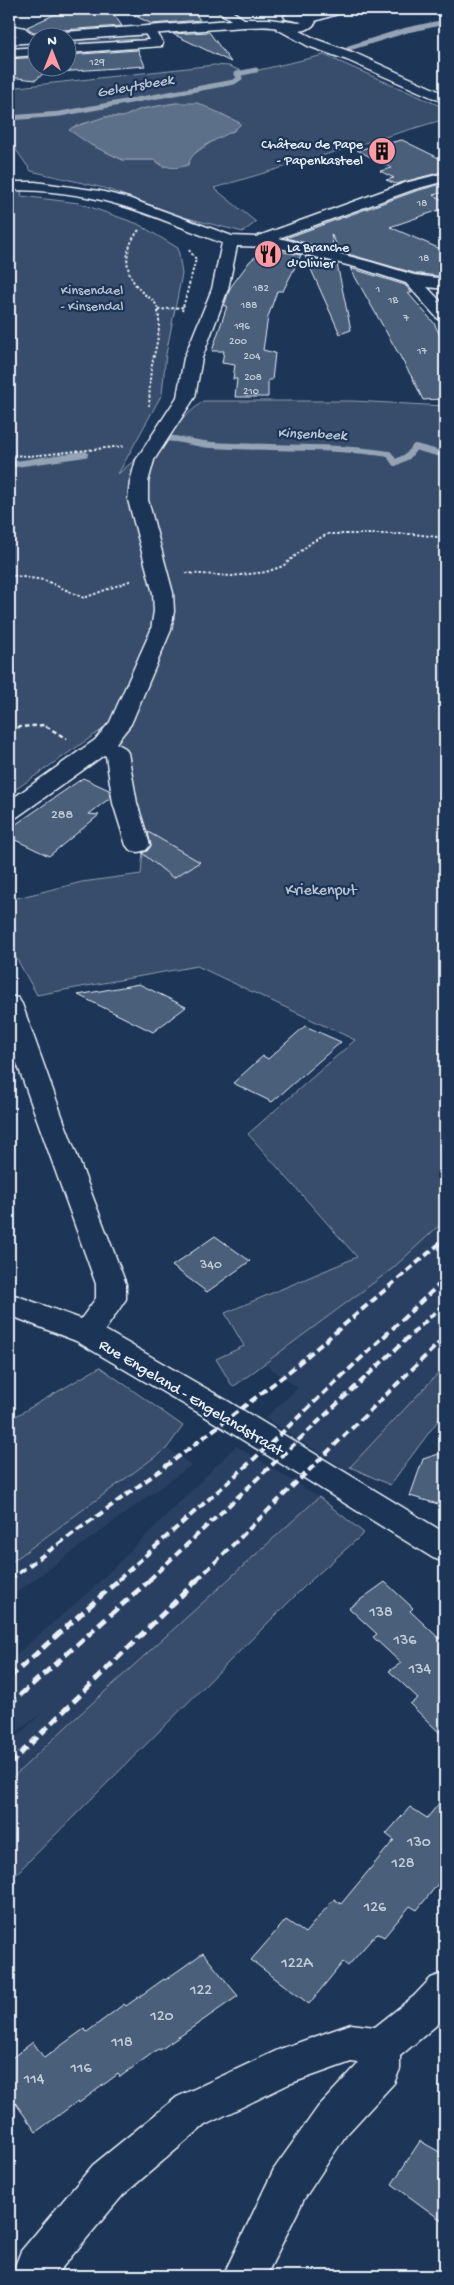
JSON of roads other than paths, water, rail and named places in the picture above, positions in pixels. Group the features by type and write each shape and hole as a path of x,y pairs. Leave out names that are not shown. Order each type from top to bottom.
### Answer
{"street":[{"path":"221,9 244,23"},
{"path":"319,44 320,42 303,33 300,29 302,21 324,9"},
{"path":"78,36 244,23 302,21 340,9"},
{"path":"278,22 313,43 445,100"},
{"path":"9,29 28,35"},
{"path":"78,48 157,43 149,30"},
{"path":"9,40 28,38"},
{"path":"9,53 28,52"},
{"path":"256,241 410,186 445,177"},
{"path":"9,186 45,187 100,194 230,240 276,242 365,265 412,280 445,284"},
{"path":"9,812 103,745 120,724 161,630 164,612 159,572 138,500 139,482 145,460 186,397 193,358 220,289 230,240"},
{"path":"412,280 445,316"},
{"path":"103,745 117,753 124,803 138,845"},
{"name":"Rue Engeland - Engelandstraat","path":"9,1004 51,1124 111,1284 111,1299 88,1333 215,1408 445,1550"},
{"path":"9,1304 88,1333"},
{"path":"32,2276 36,2266 108,2180 191,2111 280,2068 351,2043 381,2047 428,2009 445,1991"},
{"path":"244,2276 289,2184 332,2121 380,2069 381,2047"}],"waterway":[{"name":"Geleytsbeek","path":"349,48 407,30 445,22"},
{"name":"Geleytsbeek","path":"9,118 60,114 234,82 240,78 237,74 256,70"},
{"name":"Kinsenbeek","path":"166,438 212,445 367,451 389,454 395,463 408,456 415,447 445,455"},
{"name":"Kinsenbeek","path":"9,465 85,454"},
{"path":"9,484 12,510 9,520"}],"railway":[{"path":"9,1580 177,1458 285,1375 445,1239"},
{"path":"118,1580 255,1458 445,1279"},
{"path":"149,1580 445,1303"},
{"path":"197,1580 445,1337"},
{"path":"9,1678 120,1579"},
{"path":"9,1705 151,1579"},
{"path":"9,1765 198,1579"}],"place":[{"name":"Château de Pape - Papenkasteel","path":"382,151"},
{"name":"La Branche d'Olivier","path":"268,254"}],"park label":[{"name":"Kinsendael - Kinsendal","path":"92,298"},
{"name":"Kriekenput","path":"321,888"}]}
